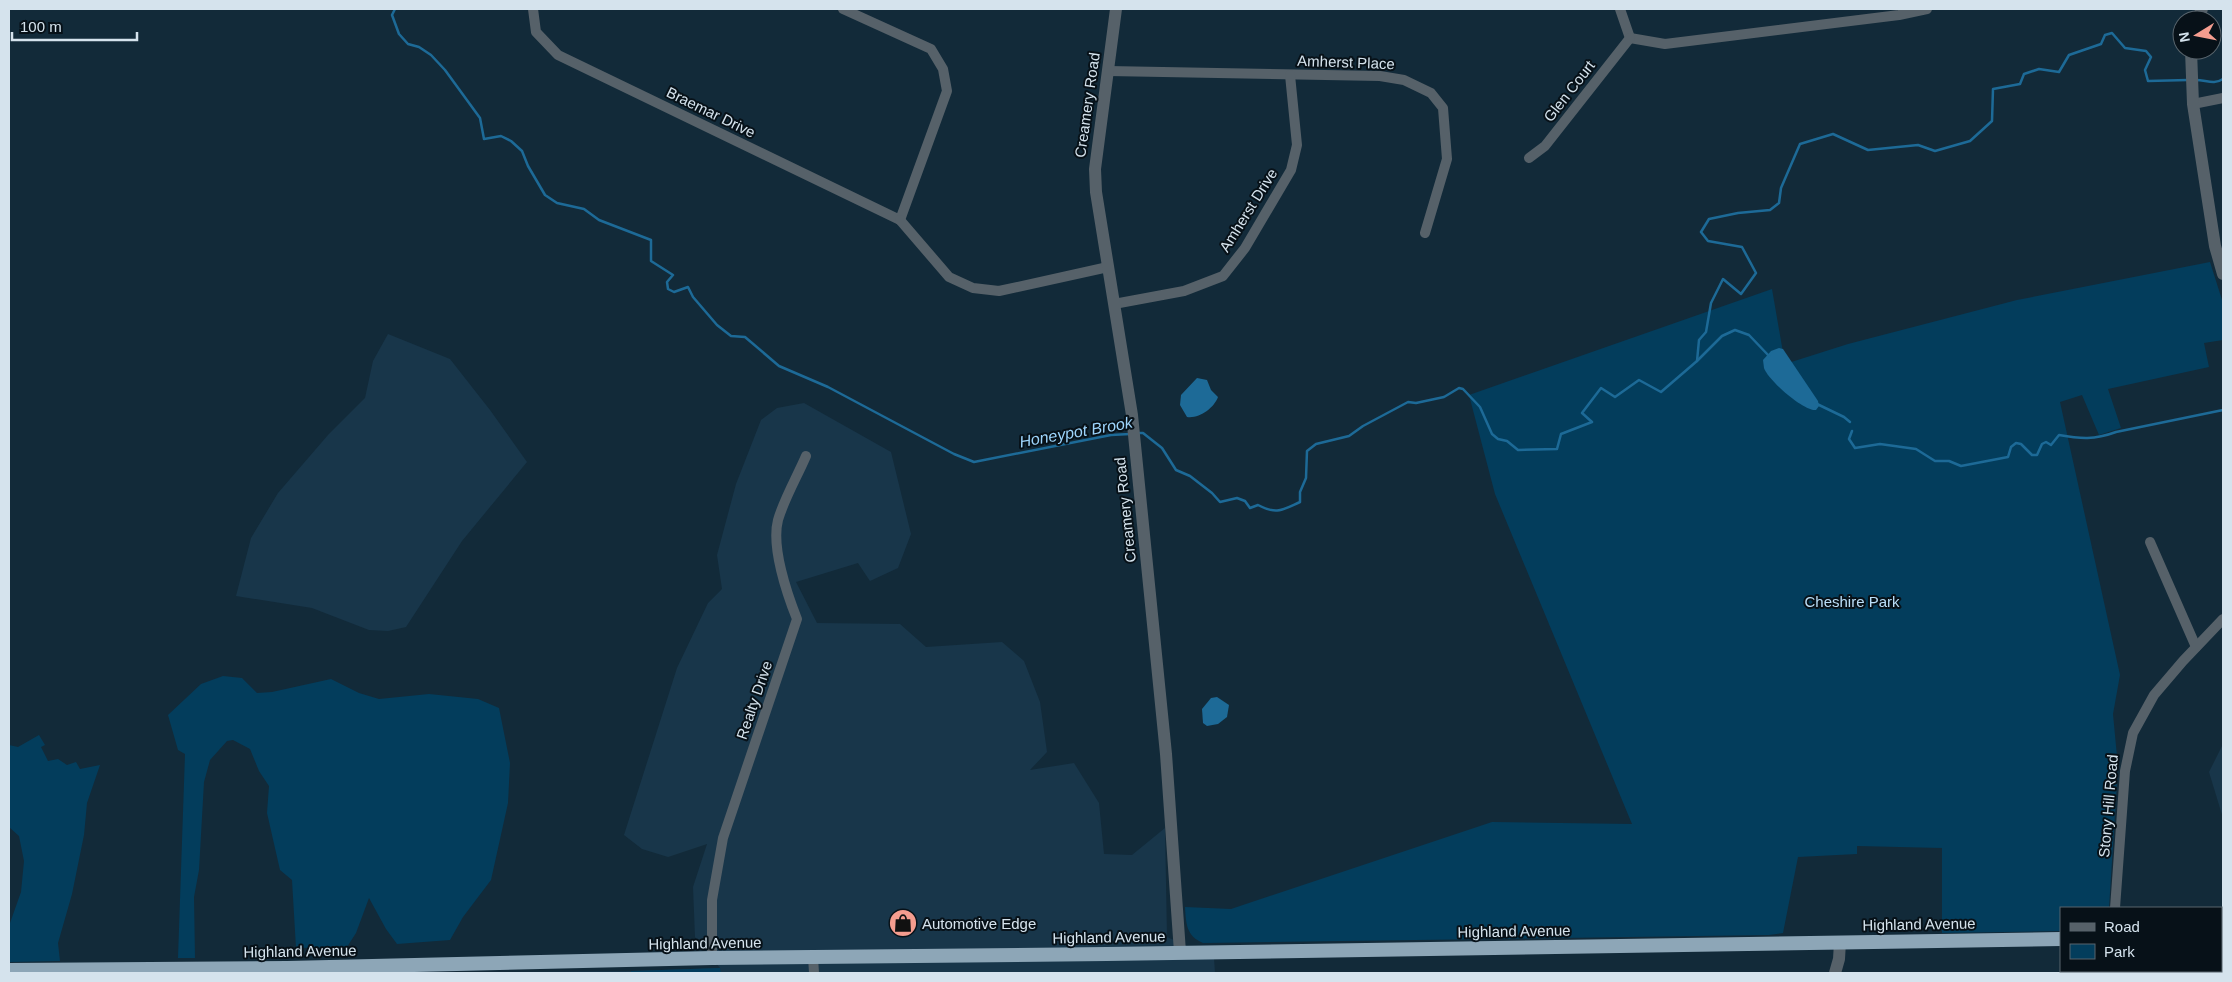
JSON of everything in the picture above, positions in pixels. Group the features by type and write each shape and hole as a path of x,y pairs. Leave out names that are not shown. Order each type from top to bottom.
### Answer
{"highway":[{"name":"Highland Avenue","path":"9,970 288,970 712,958 2060,939"}],"street":[{"name":"Braemar Drive","path":"533,9 536,32 558,55 900,220 949,277 974,288 999,291 1108,267"},
{"path":"842,9 931,49 943,69 947,91 900,220"},
{"name":"Creamery Road","path":"1116,9 1095,169 1096,192 1127,376 1166,754 1180,952"},
{"path":"1620,9 1630,38 1665,44 1899,15 1927,9"},
{"name":"Glen Court","path":"1529,158 1545,146 1630,38"},
{"path":"2191,60 2193,98 2214,238 2223,274"},
{"name":"Amherst Place","path":"1108,71 1380,76 1404,80 1431,93 1443,108 1447,160 1425,233"},
{"name":"Amherst Drive","path":"1114,304 1184,291 1223,276 1245,248 1291,170 1297,146 1290,75"},
{"path":"2193,98 2223,98"},
{"name":"Realty Drive","path":"712,958 712,900 722,838 797,619 783,582 777,536 778,521 806,456"},
{"path":"2150,542 2196,647"},
{"name":"Stony Hill Road","path":"2115,907 2125,770 2129,745 2139,721 2154,695 2196,647 2223,620"},
{"path":"1835,973 1839,959 1840,942"},
{"path":"813,957 814,973"}],"shaded area":[{"path":"388,334 450,359 490,410 527,462 462,541 406,627 388,631 369,630 312,608 236,596 251,538 278,493 328,435 365,398 373,361"},
{"path":"1779,348 1783,349 1818,401 1819,406 1816,410 1795,401 1772,380 1764,368 1763,360 1771,351"},
{"path":"1197,378 1207,380 1211,390 1218,397 1206,412 1187,417 1180,405 1181,395"},
{"path":"804,403 891,452 911,534 898,568 870,581 858,563 796,582 817,623 900,624 926,647 1002,642 1024,661 1040,702 1047,752 1030,770 1074,763 1099,803 1104,854 1132,855 1165,828 1167,937 1214,958 1215,973 389,973 631,971 720,968 695,937 693,887 707,844 668,857 642,849 624,835 677,668 708,603 722,589 717,555 736,484 761,420 777,408"},
{"path":"1217,697 1229,705 1227,717 1218,724 1207,726 1203,723 1202,709 1211,698"},
{"path":"2223,744 2223,818 2209,772"}],"green space":[{"name":"Cheshire Park","path":"2210,262 2223,303 2223,340 2204,343 2209,367 2108,389 2121,428 2099,435 2082,395 2060,402 2120,675 2113,714 2118,767 2109,907 2060,907 2060,931 1942,933 1942,848 1857,846 1857,854 1798,857 1783,933 1769,935 1203,943 1193,937 1188,928 1185,907 1231,909 1492,822 1632,824 1495,494 1469,395 1772,289 1785,364 1848,344 2017,300"},
{"path":"223,676 242,678 257,693 272,692 331,679 359,693 379,699 429,694 478,699 499,708 510,763 508,803 491,880 463,917 450,940 397,944 386,929 369,898 356,933 347,947 296,948 292,880 280,870 267,813 269,786 259,771 250,749 233,740 227,741 210,760 204,782 199,870 194,897 195,958 178,958 185,754 178,750 168,715 201,684"},
{"path":"39,735 45,745 41,747 48,761 58,759 67,765 76,762 80,769 100,765 87,803 84,835 72,894 58,943 60,961 9,962 10,923 21,892 24,861 19,836 9,827 9,745 18,747"},
{"path":"720,968 721,973 631,973 631,971"}],"waterway":[{"name":"Honeypot Brook","path":"395,9 392,15 399,34 408,44 419,47 431,55 445,70 480,118 484,139 501,136 511,141 522,151 528,166 545,195 557,203 584,209 599,220 651,240 651,261 673,275 667,282 668,289 674,292 688,287 693,297 717,325 731,336 745,337 779,366 828,387 954,454 974,462 1111,435 1130,434"},
{"name":"Honeypot Brook","path":"1138,433 1143,433 1162,448 1176,470 1190,476 1212,493 1220,502 1237,498 1245,501 1250,508 1258,505 1275,511 1300,502 1300,492 1306,478 1307,451 1316,444 1349,436 1363,426 1408,402 1416,403 1444,397 1459,388 1463,389 1480,407 1492,434 1498,439 1507,441 1518,450 1557,449 1561,434 1592,422 1582,413 1601,388 1615,397 1639,380 1661,392 1697,361 1699,340 1706,332 1711,303 1723,279 1741,294 1756,273 1742,247 1708,241 1701,232 1709,219 1738,213 1770,210 1779,203 1781,188 1800,144 1833,134 1868,150 1918,145 1935,151 1970,141 1992,121 1993,89 2020,84 2024,74 2039,69 2059,72 2069,55 2101,44 2105,35 2112,33 2125,48 2146,51 2151,57 2145,70 2148,81 2188,80"},
{"name":"Honeypot Brook","path":"2196,80 2213,82 2223,79"},
{"path":"1697,361 1722,336 1735,330 1749,335 1769,356"},
{"path":"1817,404 1844,417 1850,422"},
{"path":"1852,431 1849,439 1855,448 1880,444 1916,449 1935,461 1949,461 1961,466 2008,457 2011,447 2016,443 2021,444 2032,455 2037,455 2042,444 2046,442 2051,445 2059,435 2094,438 2223,410"}],"place":[{"name":"Automotive Edge","path":"903,923"}]}
